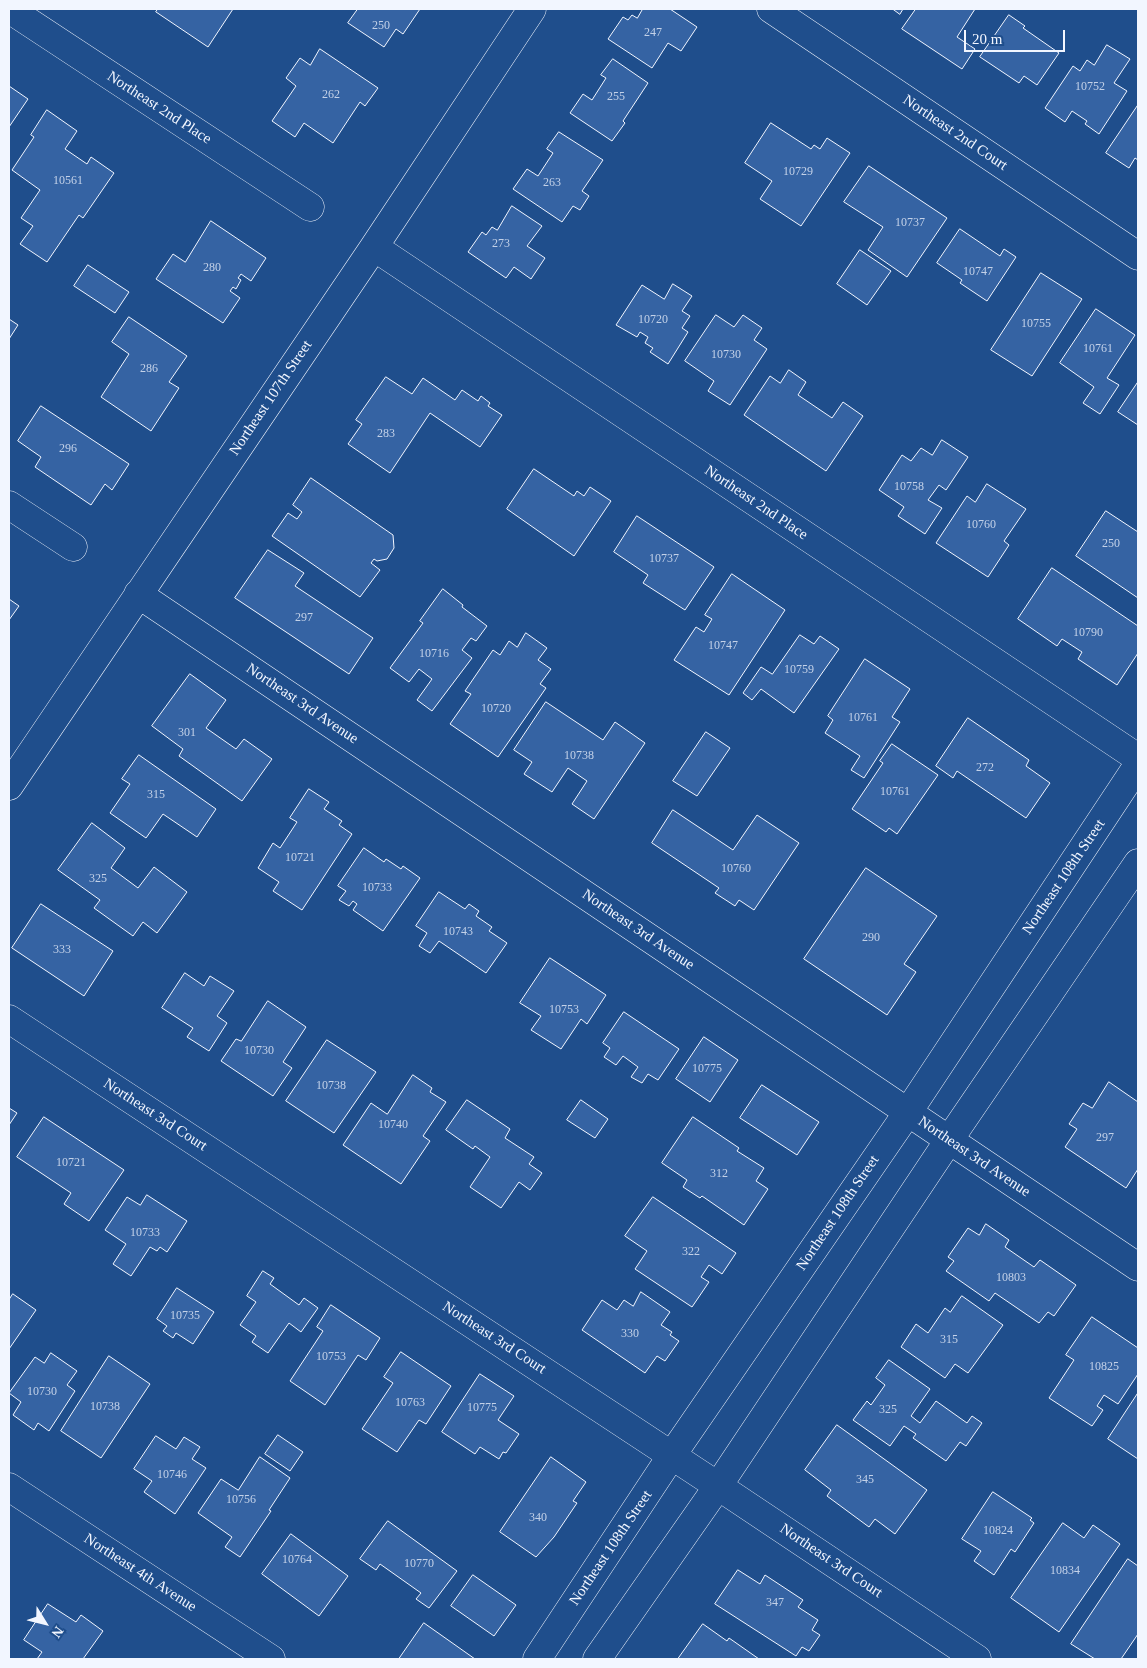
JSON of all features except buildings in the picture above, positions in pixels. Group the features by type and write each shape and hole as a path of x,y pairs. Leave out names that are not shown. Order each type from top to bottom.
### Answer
{"street":[{"name":"Northeast 2nd Place","path":"9,9 310,207"},
{"name":"Northeast 107th Street","path":"9,786 374,247 532,9"},
{"name":"Northeast 2nd Court","path":"771,9 1138,256"},
{"name":"Northeast 2nd Place","path":"374,247 1138,758"},
{"path":"9,505 73,547"},
{"name":"Northeast 3rd Avenue","path":"138,594 1138,1267"},
{"name":"Northeast 108th Street","path":"536,1659 672,1455 908,1112 1138,765"},
{"path":"597,1659 718,1486 949,1140 1138,863"},
{"name":"Northeast 3rd Court","path":"9,1019 672,1455 977,1659"},
{"name":"Northeast 4th Avenue","path":"9,1487 271,1659"}]}
